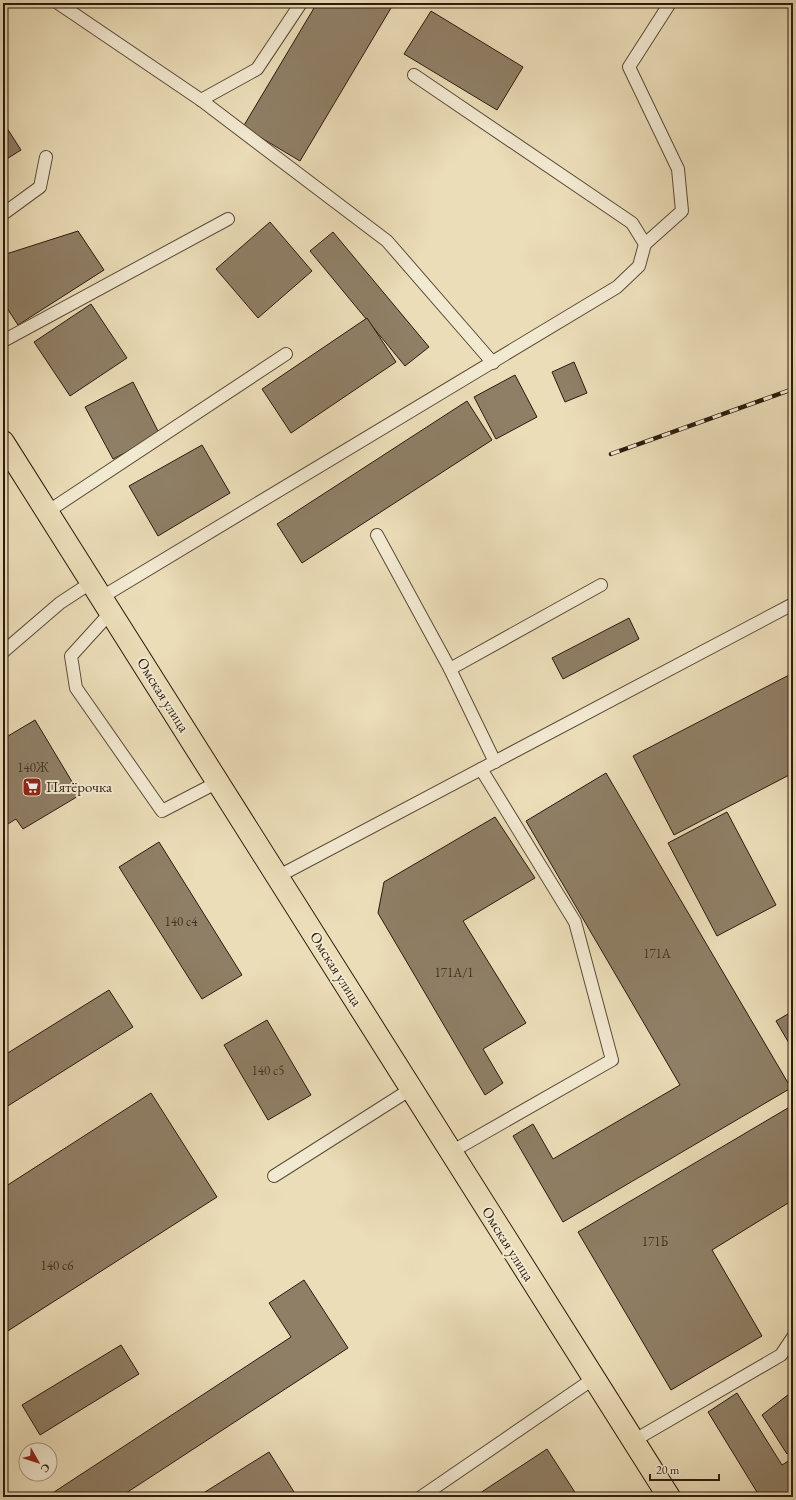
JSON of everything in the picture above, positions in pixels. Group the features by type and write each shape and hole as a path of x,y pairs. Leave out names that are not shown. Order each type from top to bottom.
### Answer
{"main road":[{"name":"Омская улица","path":"3,442 593,1379 669,1497"}],"lane":[{"path":"58,3 201,100 387,241 493,363"},
{"path":"201,100 257,69 301,3"},
{"path":"3,652 60,603 102,597 617,287 639,266 645,244 682,211 678,169 629,67 670,3"},
{"path":"414,75 632,223 645,244"},
{"path":"3,214 40,187 46,157"},
{"path":"3,341 228,219"},
{"path":"47,512 286,354"},
{"path":"377,535 450,669 494,762"},
{"path":"450,669 601,586"},
{"path":"102,597 71,656 76,688 162,811 218,782"},
{"path":"277,877 793,604"},
{"path":"451,1152 612,1060 575,922 481,769"},
{"path":"274,1176 411,1089"},
{"path":"634,1442 781,1355 793,1337"},
{"path":"421,1497 593,1379"}],"building":[{"path":"317,3 394,3 300,161 243,127"},
{"path":"431,11 523,67 497,110 404,54"},
{"path":"5,125 21,150 5,160 3,156 3,126"},
{"path":"270,222 312,271 258,318 216,269"},
{"path":"78,231 104,270 18,325 3,302 3,255"},
{"path":"333,232 429,347 405,366 310,251"},
{"path":"91,304 127,358 70,396 34,342"},
{"path":"367,318 396,362 291,433 262,389"},
{"path":"574,362 587,393 565,402 552,372"},
{"path":"515,375 537,417 496,439 474,397"},
{"path":"133,382 160,435 113,459 85,407"},
{"path":"467,401 492,440 302,563 277,524"},
{"path":"202,445 230,493 158,536 129,486"},
{"path":"629,618 639,639 563,679 552,658"},
{"path":"793,673 793,773 674,835 633,756"},
{"path":"35,720 80,795 23,829 16,819 3,827 3,739"},
{"path":"606,773 791,1088 563,1222 513,1136 533,1124 553,1159 680,1085 526,821"},
{"path":"727,812 776,905 717,936 668,843"},
{"path":"495,817 535,878 463,921 526,1023 483,1049 503,1083 485,1095 378,913 384,882"},
{"path":"159,842 242,975 202,999 119,867"},
{"path":"109,990 133,1027 3,1109 3,1056"},
{"path":"793,1011 793,1050 776,1021"},
{"path":"267,1020 311,1095 268,1120 224,1045"},
{"path":"151,1093 217,1197 3,1334 3,1188"},
{"path":"793,1105 793,1200 712,1250 762,1336 671,1390 578,1232"},
{"path":"304,1280 348,1348 120,1497 53,1497 51,1494 291,1337 269,1303"},
{"path":"121,1345 139,1374 40,1435 22,1405"},
{"path":"793,1391 793,1449 787,1454 762,1415"},
{"path":"737,1393 782,1465 793,1458 793,1497 760,1497 708,1412"},
{"path":"547,1449 578,1497 474,1497"},
{"path":"269,1452 294,1492 286,1497 197,1497"}],"railway":[{"path":"611,454 793,389"}],"place":[{"name":"Пятёрочка","path":"32,787"}]}
